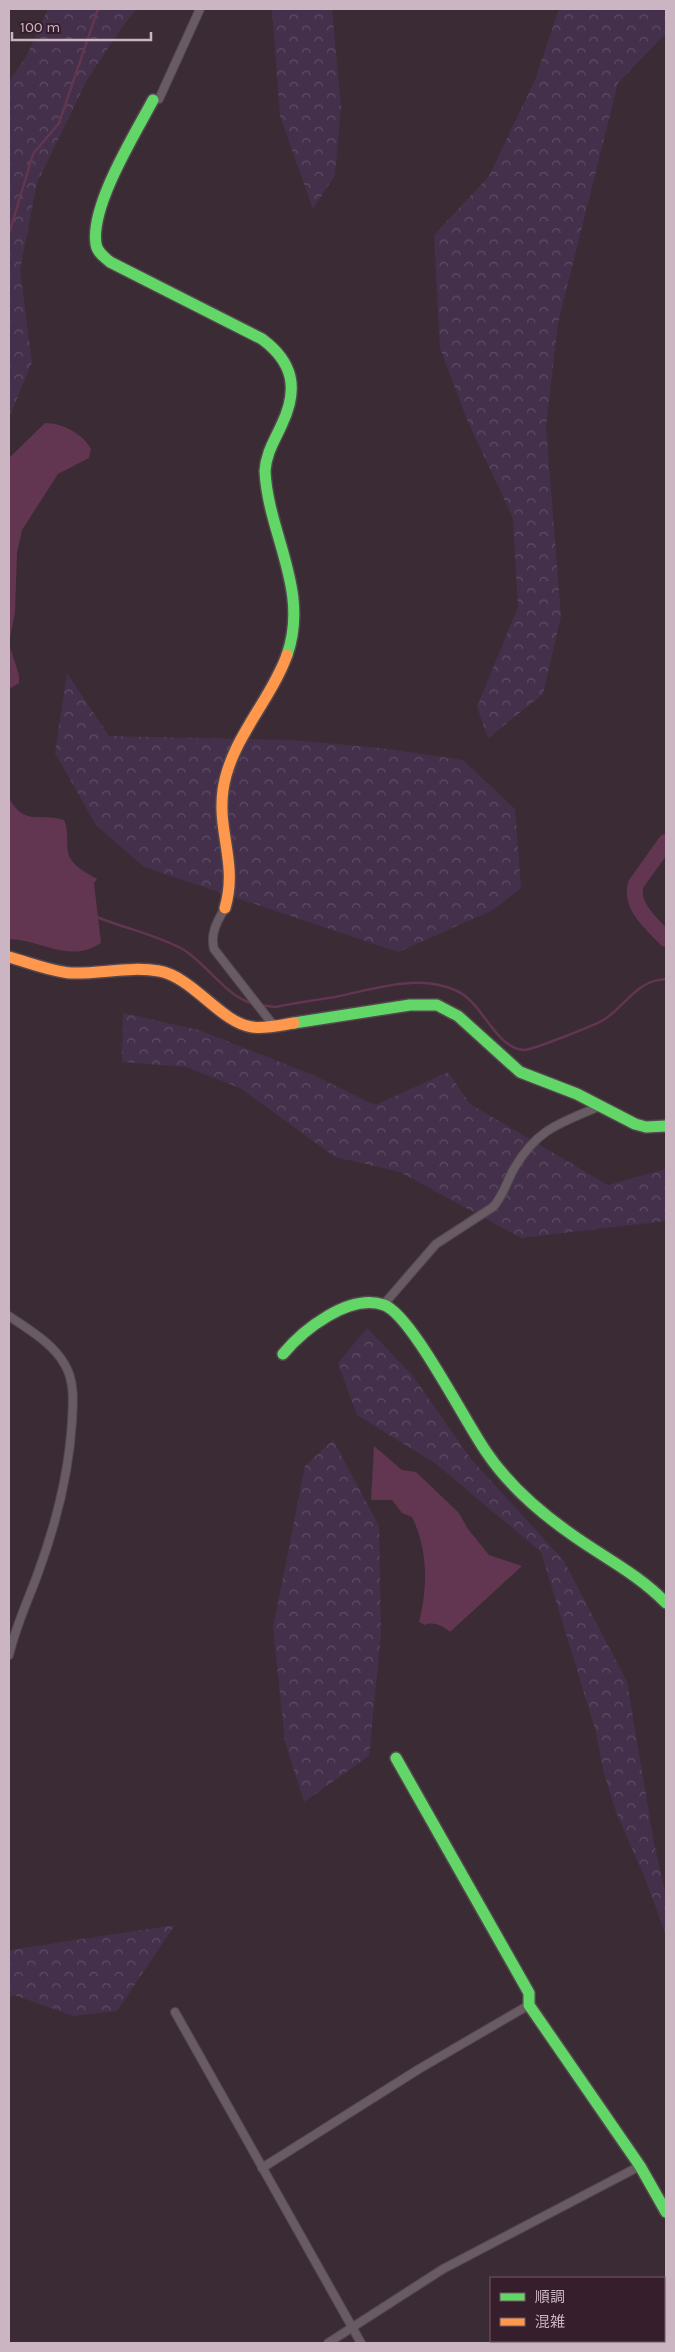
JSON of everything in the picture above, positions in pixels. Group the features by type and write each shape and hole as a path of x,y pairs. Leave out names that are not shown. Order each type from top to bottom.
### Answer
{"street":[{"path":"200,9 159,99 153,100 99,210 96,238 98,249 110,262 262,339 279,352 285,360 290,380 288,408 268,454 265,471 286,566 293,606 293,626 290,646 281,668 237,749 224,782 221,799 221,820 232,880 225,908 213,933 214,949 274,1026"},
{"path":"9,957 70,973 126,969 160,971 180,980 203,995 228,1016 245,1026 258,1028 410,1005 436,1005 458,1016 520,1072 577,1094 635,1124 646,1127 666,1126"},
{"path":"384,1304 436,1244 493,1207 499,1200 522,1155 540,1134 600,1106"},
{"path":"283,1354 302,1332 335,1311 359,1305 384,1304 397,1314 413,1334 488,1454 499,1468 566,1530 638,1576 666,1603"},
{"path":"9,1316 42,1339 62,1359 69,1373 73,1397 71,1437 62,1493 45,1554 15,1628 9,1655"},
{"path":"396,1758 529,1993 529,2004 640,2166 666,2212"},
{"path":"262,2168 419,2069 529,2004"},
{"path":"175,2012 361,2343"},
{"path":"328,2343 443,2269 640,2166"}],"green space":[{"path":"48,9 137,9 125,23 88,78 37,183 20,270 32,362 9,418 9,81 26,57"},
{"path":"272,9 332,9 341,107 335,175 313,209 280,116"},
{"path":"559,9 666,9 666,33 618,83 558,323 546,427 561,616 543,694 488,738 477,707 518,607 513,518 468,422 440,348 434,235 489,176 535,80"},
{"path":"67,673 109,736 292,740 380,748 463,760 515,809 521,888 493,910 398,952 144,867 96,825 55,753"},
{"path":"123,1013 199,1030 313,1075 375,1105 448,1072 470,1104 608,1185 666,1169 666,1221 521,1238 400,1172 335,1157 240,1088 186,1067 122,1062"},
{"path":"367,1328 412,1375 471,1459 564,1561 627,1682 654,1843 666,1896 666,1935 647,1883 616,1812 603,1770 596,1732 541,1552 436,1464 357,1415 338,1363"},
{"path":"333,1440 379,1526 381,1634 369,1756 304,1802 285,1742 273,1628 305,1466"},
{"path":"175,1925 117,2011 73,2016 14,1995 9,1999 9,1950"}],"shaded area":[{"path":"45,423 59,425 72,430 91,449 89,458 58,474 22,530 17,553 15,612 9,643 9,458"},
{"path":"9,644 19,675 19,683 9,689"},
{"path":"9,798 21,813 27,816 64,820 69,857 80,868 97,879 94,883 101,943 89,949 67,951 9,939"},
{"path":"374,1446 402,1470 416,1472 459,1513 468,1529 489,1555 522,1566 450,1632 438,1625 425,1625 419,1622 425,1582 424,1555 421,1542 412,1517 402,1513 392,1500 371,1500"}],"waterway":[{"path":"9,234 33,154 59,123 98,9"},
{"path":"666,842 636,884 635,892 639,907 666,939"},
{"path":"97,917 164,940 184,950 235,995 254,1004"},
{"path":"259,1005 275,1007 396,984 427,983 457,991 466,997 505,1042 524,1050 551,1042 599,1022 605,1019 639,988 656,980 666,979"}],"traffic: fast":[{"path":"153,100 115,170 100,210 96,228 96,244 101,254 110,262 262,339 281,357 286,367 290,377 290,399 282,424 269,452 265,471 268,494 286,562 294,608 293,631 287,655"},
{"path":"294,1023 410,1005 437,1005 458,1016 520,1072 577,1094 635,1124 646,1127 666,1126"},
{"path":"283,1354 315,1325 342,1309 356,1304 384,1305 396,1313 409,1328 487,1453 515,1487 560,1526 632,1574 666,1603"},
{"path":"396,1758 529,1993 529,2005 640,2166 666,2212"}],"traffic: slow":[{"path":"225,908 229,877 222,805 227,772 242,738 271,689 287,655"},
{"path":"9,957 48,969 71,973 137,969 159,971 184,982 240,1024 263,1028 294,1023"}]}
